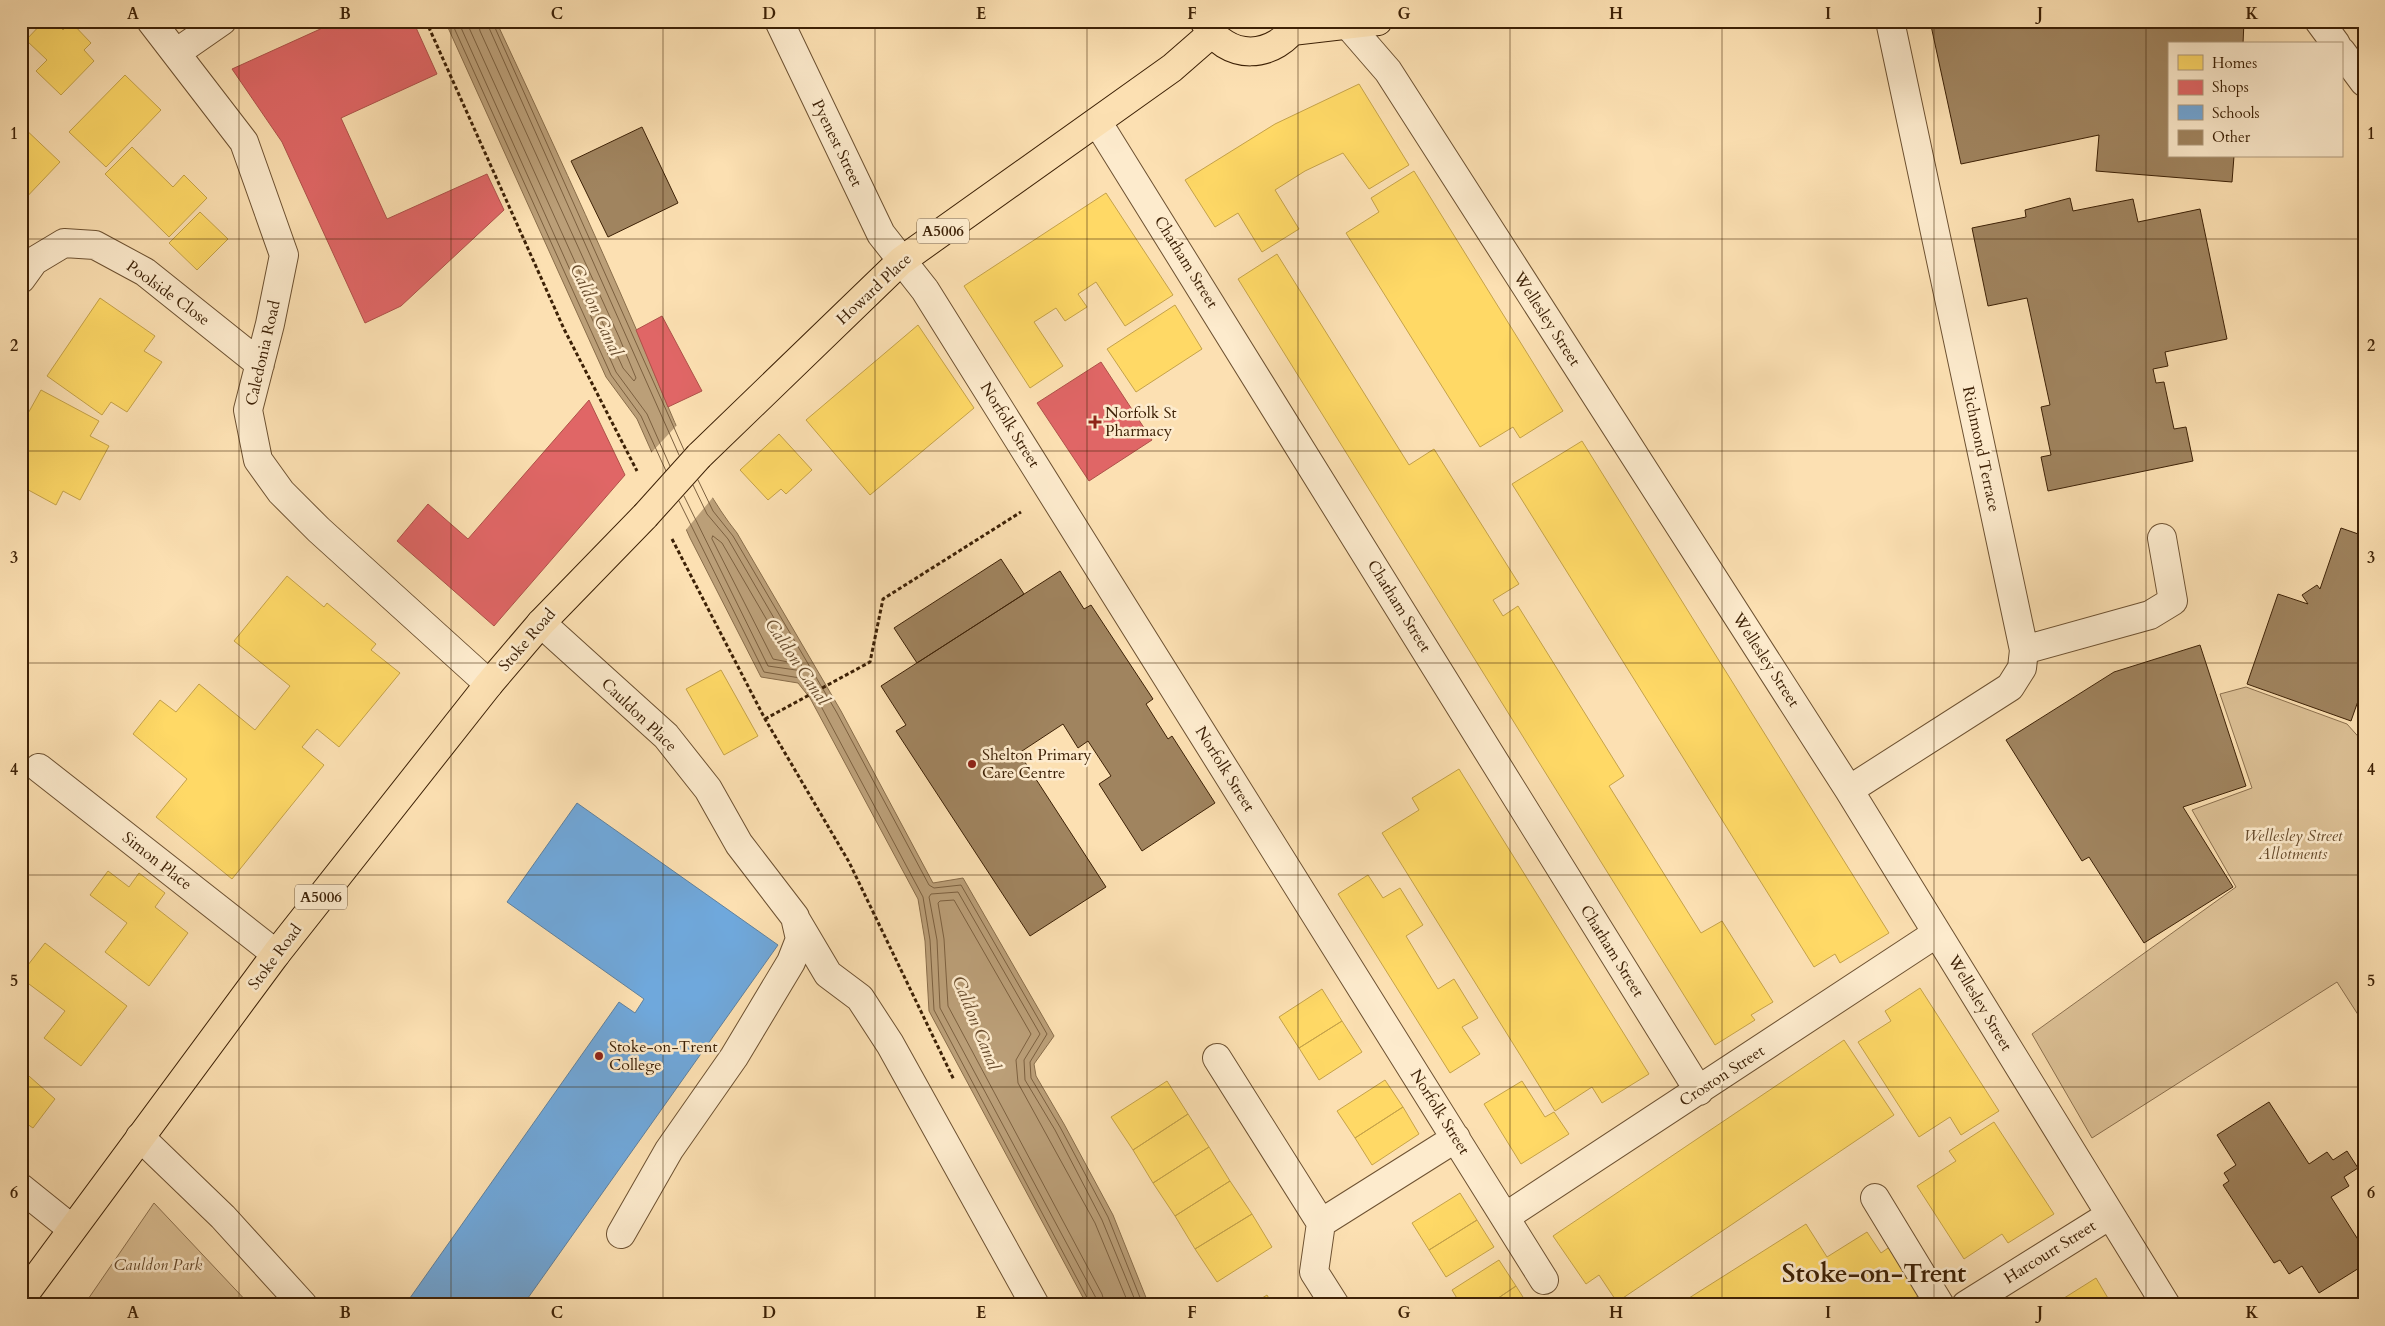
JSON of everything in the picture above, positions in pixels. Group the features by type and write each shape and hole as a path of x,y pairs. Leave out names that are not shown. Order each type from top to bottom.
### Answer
{"main road":[{"path":"1207,28 1234,49 1247,52 1265,50 1279,44 1296,26 1350,26 1378,21"},
{"name":"Howard Place","path":"645,516 699,456 901,261 1098,123 1172,68 1207,28"},
{"name":"Stoke Road","path":"21,1299 276,954 490,684 541,623 645,516"}],"street":[{"name":"Caledonia Road","path":"151,21 244,142 284,255 248,410 258,460 281,492 319,530 490,684"},
{"path":"176,53 222,21"},
{"name":"Richmond Terrace","path":"1850,790 2010,686 2022,668 2024,650 1890,21"},
{"path":"2319,21 2335,42"},
{"name":"Pyenest Street","path":"787,25 881,234 901,261"},
{"name":"Wellesley Street","path":"1350,26 1388,71 1850,790 2166,1305"},
{"name":"Chatham Street","path":"1098,123 1118,152 1699,1091"},
{"name":"Poolside Close","path":"21,279 34,261 64,243 95,245 145,272 260,364"},
{"name":"Norfolk Street","path":"901,261 925,290 1544,1280"},
{"path":"2024,650 2150,615 2173,601 2162,538"},
{"name":"Cauldon Place","path":"541,623 666,736 708,789 739,844 795,917 828,974 860,998 890,1044 1035,1305"},
{"name":"Simon Place","path":"38,768 276,954"},
{"path":"622,1234 669,1150 734,1057 791,962 800,939 795,917"},
{"name":"Croston Street","path":"1506,1217 1937,933"},
{"path":"1217,1058 1321,1223 1314,1272 1335,1305"},
{"path":"140,1137 223,1217 303,1305"},
{"path":"1321,1223 1456,1138"},
{"path":"21,1188 72,1228"},
{"path":"1875,1198 1940,1305"},
{"name":"Harcourt Street","path":"1966,1305 2110,1215"}],"path":[{"path":"426,21 564,329 642,480"},
{"path":"765,719 870,662 883,598 1052,492"},
{"path":"669,533 765,719 849,862 956,1084"}],"green space":[{"name":"Wellesley Street Allotments","path":"2246,687 2347,724 2364,743 2364,1024 2337,982 2092,1138 2032,1034 2236,887 2192,810 2252,788 2220,694"},
{"name":"Cauldon Park","path":"154,1203 250,1305 84,1305"}],"water":[{"name":"Caldon Canal","path":"445,21 496,21 603,253 669,409 706,487 737,533 841,711 933,883 963,878 1054,1036 1034,1064 1036,1076 1113,1215 1149,1305 1087,1305 929,1011 925,941 918,899 810,698 798,683 761,677 690,538 637,419 606,377"}],"pier":[{"path":"679,423 714,496 685,531 650,454"}],"building: Homes":[{"path":"44,21 54,21 63,30 71,22 91,43 84,50 94,61 61,95 36,71 47,60 26,40"},
{"path":"125,75 161,110 106,167 69,132"},
{"path":"1359,84 1409,165 1369,189 1343,153 1305,171 1275,190 1299,229 1262,252 1238,213 1215,227 1185,180 1275,124"},
{"path":"21,125 60,162 21,203"},
{"path":"132,147 173,187 184,175 207,198 169,237 105,174"},
{"path":"1414,171 1563,411 1520,438 1513,427 1480,447 1346,233 1379,212 1371,198"},
{"path":"1106,193 1173,295 1125,326 1096,282 1078,294 1087,307 1065,321 1056,308 1034,322 1063,366 1030,388 964,286"},
{"path":"200,212 228,239 197,270 169,243"},
{"path":"1277,254 1409,465 1434,449 1519,584 1493,600 1503,616 1518,606 1624,776 1609,786 1701,933 1722,921 1773,1002 1751,1015 1755,1020 1715,1045 1238,279"},
{"path":"100,298 155,336 144,351 162,362 127,412 111,402 102,415 47,376"},
{"path":"1175,305 1202,349 1136,392 1107,349"},
{"path":"918,325 974,408 870,495 806,420"},
{"path":"41,390 99,421 90,436 109,446 80,500 63,491 56,505 21,486 21,426"},
{"path":"779,434 812,470 786,494 781,489 768,500 740,470"},
{"path":"1582,441 1889,933 1840,963 1835,954 1814,967 1512,484"},
{"path":"287,576 324,607 327,603 376,644 371,650 400,673 339,747 317,729 302,747 324,765 232,879 156,817 187,779 133,734 160,700 176,712 199,684 255,730 290,686 234,641"},
{"path":"721,670 758,736 724,755 686,689"},
{"path":"1459,769 1649,1074 1602,1103 1592,1087 1555,1111 1382,833 1419,810 1412,798"},
{"path":"108,871 129,887 139,873 165,893 155,907 188,933 149,986 105,952 127,923 90,895"},
{"path":"1368,875 1383,898 1400,888 1423,925 1406,936 1438,989 1454,979 1478,1018 1462,1027 1480,1054 1450,1073 1338,894"},
{"path":"45,943 127,1006 81,1066 44,1038 65,1011 21,978 21,974"},
{"path":"1920,988 1999,1111 1961,1135 1950,1117 1919,1137 1858,1042 1891,1021 1885,1011"},
{"path":"1322,989 1342,1021 1299,1048 1279,1017"},
{"path":"1342,1021 1362,1052 1319,1080 1299,1048"},
{"path":"1844,1040 1894,1115 1617,1302 1599,1275 1586,1284 1553,1236"},
{"path":"21,1069 55,1099 33,1128 21,1120"},
{"path":"1385,1080 1403,1107 1355,1138 1337,1111"},
{"path":"1167,1081 1188,1114 1133,1150 1111,1117"},
{"path":"1522,1081 1545,1117 1554,1112 1569,1134 1521,1164 1484,1104"},
{"path":"1403,1107 1419,1134 1372,1165 1355,1138"},
{"path":"1188,1114 1209,1147 1153,1183 1133,1150"},
{"path":"1994,1122 2054,1214 2008,1243 2002,1234 1964,1259 1917,1186 1956,1161 1949,1151"},
{"path":"1209,1147 1230,1181 1175,1216 1153,1183"},
{"path":"1230,1181 1252,1214 1195,1249 1175,1216"},
{"path":"1460,1193 1477,1220 1429,1250 1412,1223"},
{"path":"1252,1214 1272,1247 1217,1282 1195,1249"},
{"path":"1477,1220 1494,1247 1446,1277 1429,1250"},
{"path":"1806,1224 1827,1257 1867,1232 1881,1253 1891,1246 1921,1294 1904,1305 1678,1305"},
{"path":"1499,1260 1516,1286 1488,1305 1461,1305 1452,1290"},
{"path":"2096,1278 2112,1305 2053,1305"},
{"path":"1516,1286 1528,1305 1488,1305"},
{"path":"1267,1295 1273,1305 1251,1305"}],"building: Shops":[{"path":"338,21 413,21 437,74 341,118 387,219 487,174 504,210 401,306 365,323 282,142 232,69"},
{"path":"662,316 702,391 668,407 636,330"},
{"name":"Norfolk St Pharmacy","path":"1101,362 1152,440 1089,481 1037,403"},
{"path":"589,400 625,475 494,626 397,541 428,504 468,539"}],"building: Schools":[{"path":"577,803 778,945 523,1305 405,1305 619,1002 635,1013 644,999 507,902"}],"building: Other":[{"path":"1930,21 2244,21 2243,42 2168,42 2168,158 2234,158 2232,182 2096,171 2099,135 1961,164"},
{"path":"642,127 678,203 608,237 571,161"},
{"path":"2070,198 2073,211 2133,199 2138,222 2200,209 2227,339 2165,352 2168,366 2153,369 2156,383 2164,382 2174,429 2186,427 2193,461 2048,491 2041,457 2051,455 2041,407 2050,405 2027,298 1988,306 1972,228 2026,217 2025,210"},
{"path":"2341,528 2364,536 2364,684 2351,721 2247,684 2278,594 2308,604 2302,595 2317,585 2320,589"},
{"path":"1001,559 1024,594 917,663 894,628"},
{"name":"Shelton Primary Care Centre","path":"1060,571 1084,609 1091,605 1153,699 1146,704 1168,739 1172,736 1215,803 1142,851 1099,784 1111,776 1088,741 1078,748 1063,724 1019,753 1106,887 1030,936 896,731 906,725 881,686"},
{"path":"2200,645 2246,786 2183,807 2233,887 2144,943 2089,857 2082,861 2006,740 2114,672"},
{"path":"2269,1102 2309,1164 2327,1152 2333,1160 2347,1151 2358,1168 2344,1177 2349,1186 2331,1197 2364,1249 2364,1265 2319,1293 2302,1266 2289,1274 2280,1260 2274,1263 2223,1185 2229,1181 2224,1173 2236,1165 2217,1135"}],"place":[{"name":"Norfolk St Pharmacy","path":"1095,422"},
{"name":"Shelton Primary Care Centre","path":"972,764"},
{"name":"Stoke-on-Trent College","path":"599,1056"}],"district":[{"name":"Stoke-on-Trent","path":"1874,1273"}]}
